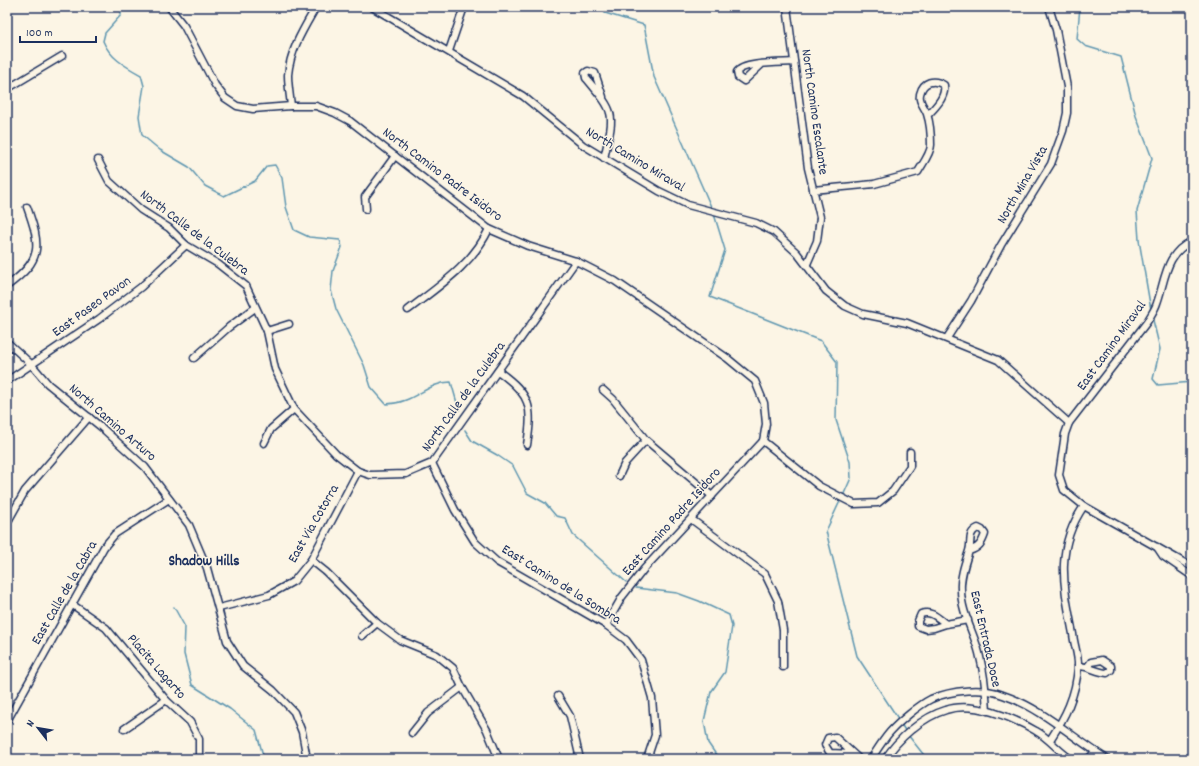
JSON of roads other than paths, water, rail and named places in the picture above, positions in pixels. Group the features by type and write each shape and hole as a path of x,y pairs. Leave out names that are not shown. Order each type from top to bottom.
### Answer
{"street":[{"name":"North Camino Padre Isidoro","path":"169,7 184,26 215,85 224,98 238,106 253,109 316,106 335,113 350,121 489,229 528,246 576,261 621,286 727,358 755,381 764,404 766,424 763,441"},
{"path":"291,106 288,75 292,55 305,26 316,7"},
{"name":"North Camino Miraval","path":"372,7 449,51 532,102 574,137 604,158 679,201 769,228 788,244 807,264 826,291 850,309 907,323 998,360 1069,423"},
{"path":"449,51 464,7"},
{"name":"North Camino Escalante","path":"788,7 808,168 818,205 820,223 815,247 807,264"},
{"name":"North Mina Vista","path":"947,338 978,290 1001,246 1051,164 1062,137 1067,113 1067,87 1056,30 1049,7"},
{"path":"7,89 62,56"},
{"path":"761,64 794,62"},
{"path":"814,190 874,184 918,172 931,147 928,115 921,104 920,94 926,84 931,81 937,81 944,85 945,91 942,99 928,115"},
{"path":"603,97 609,108 612,120 604,158"},
{"path":"366,208 365,197 395,156"},
{"name":"North Calle de la Culebra","path":"98,160 109,181 141,210 169,228 186,245 218,264 246,286 267,331 275,369 294,409 336,454 358,471 370,475 406,474 432,463 576,261"},
{"path":"7,286 19,277 36,257 36,233 27,207"},
{"path":"408,310 459,271 484,240 489,229"},
{"name":"East Camino Miraval","path":"1069,423 1146,322 1156,306 1167,269 1172,258 1179,248 1192,241"},
{"name":"East Paseo Pavon","path":"7,381 99,319 141,287 186,245"},
{"path":"194,358 229,327 255,308"},
{"path":"267,331 290,324"},
{"name":"North Camino Arturo","path":"7,342 32,364 48,384 145,467 189,525 207,568 221,624 227,641 243,666 273,690 294,712 302,732 307,759"},
{"path":"498,371 514,383 526,398 530,425 527,445"},
{"path":"603,390 613,399 646,440 712,496"},
{"path":"264,443 271,430 294,409"},
{"path":"7,523 25,491 88,417"},
{"path":"1069,423 1065,434 1060,481 1064,490 1084,506 1192,567"},
{"path":"620,476 625,463 646,440"},
{"path":"763,441 819,486 854,504 878,503 893,491 910,466 910,452"},
{"name":"East Camino Padre Isidoro","path":"606,625 622,596 644,570 763,441"},
{"name":"East Camino de la Sombra","path":"432,463 455,510 475,542 497,562 606,625 626,640 641,660 652,698 655,735 647,759"},
{"name":"East Via Cotorra","path":"218,608 269,595 294,581 311,560 358,471"},
{"name":"East Calle de la Cabra","path":"7,721 104,547 115,534 169,498"},
{"path":"1050,740 1071,704 1078,666 1063,582 1062,561 1066,543 1077,515 1084,506"},
{"path":"692,519 765,574 778,601 783,630 783,668"},
{"path":"1157,547 1163,556 1192,576"},
{"name":"East Entrada Doce","path":"969,551 965,558 961,591 968,620 979,652 986,691 987,711"},
{"path":"311,560 326,572 377,623 400,640 437,655 453,668 462,687 487,730 499,759"},
{"name":"Placita Lagarto","path":"73,605 106,628 166,700 190,722 199,739 199,759"},
{"path":"946,624 968,620"},
{"path":"362,636 377,623"},
{"path":"1078,666 1088,666"},
{"path":"412,733 428,713 462,687"},
{"path":"871,759 891,731 931,700 965,691 986,691 1017,701 1059,726 1107,759"},
{"path":"558,696 570,716 580,759"},
{"path":"124,729 166,700"},
{"path":"885,759 892,749 918,725 946,710 964,707 987,711 1016,720 1050,740 1071,759"},
{"path":"1088,759 1096,752"},
{"path":"852,754 859,759"}],"waterway":[{"path":"121,7 121,15 105,33 103,41 114,57 141,75 144,86 139,116 142,135 160,150 189,167 205,186 224,196 255,181 267,166 275,165 282,178 286,207 294,230 309,237 340,240 342,247 333,271 331,290 336,309 364,365 371,387 386,404 405,401 435,385 451,382 459,410"},
{"path":"603,7 605,13 644,25 654,77 712,209"},
{"path":"1080,7 1077,39 1085,46 1121,57 1136,116 1152,158 1137,211 1139,240 1151,310"},
{"path":"714,214 725,250 710,297 821,341 837,362 836,420 850,462 851,478 843,496"},
{"path":"1152,316 1160,349 1153,379 1158,385 1192,382"},
{"path":"465,430 472,441 513,466 527,493 545,503 556,516 565,518 573,535 626,582"},
{"path":"841,499 826,531 857,656 899,720"},
{"path":"636,588 677,593 699,601 729,615 732,626 725,672 711,692 704,721 708,743 719,759"},
{"path":"174,607 185,627 184,654 192,685 230,709 256,730 264,759"},
{"path":"901,724 906,732"},
{"path":"908,735 927,759"}],"district":[{"name":"Shadow Hills","path":"204,562"}]}
